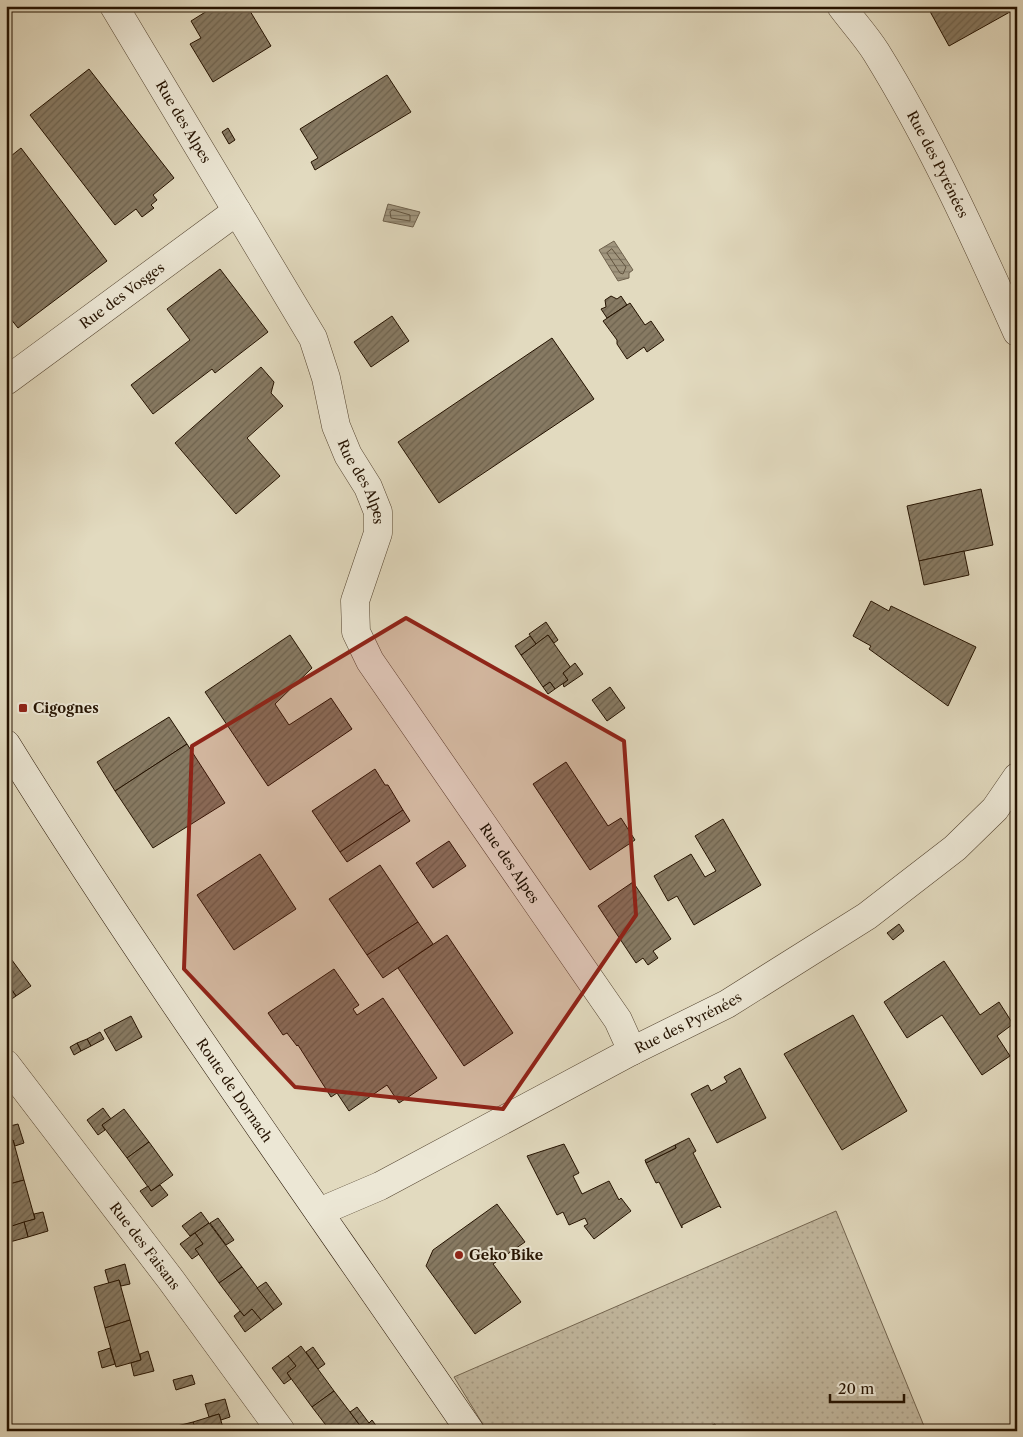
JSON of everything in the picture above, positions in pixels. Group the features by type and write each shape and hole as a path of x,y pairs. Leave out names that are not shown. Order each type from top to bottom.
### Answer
{"street":[{"name":"Rue des Alpes","path":"114,6 313,338 326,378 336,426 348,455 368,487 378,512 378,533 355,601 356,632 376,669 618,1020 632,1051"},
{"name":"Rue des Pyrénées","path":"841,6 875,51 930,151 976,242 1017,332"},
{"name":"Rue des Vosges","path":"6,381 237,211"},
{"name":"Route de Dornach","path":"6,744 174,1004 470,1431"},
{"name":"Rue des Pyrénées","path":"319,1212 380,1186 632,1051 727,1004 867,916 955,848 995,808 1017,777"},
{"name":"Rue des Faisans","path":"6,1064 171,1280 281,1431"}],"highlighted area":[{"path":"406,618 624,741 636,915 503,1109 295,1087 184,969 192,746"}],"shaded area":[{"path":"836,1211 924,1426 913,1431 487,1431 454,1377"}],"water":[{"path":"388,204 420,212 413,227 383,221"},
{"path":"614,241 633,270 629,273 629,278 618,281 599,250"}],"building":[{"path":"215,6 247,6 271,46 213,82 190,44 201,38 191,21"},
{"path":"927,6 1017,6 1017,8 949,46"},
{"path":"89,69 174,178 153,195 157,200 151,205 154,208 142,217 136,209 115,225 30,115"},
{"path":"387,75 411,112 315,170 311,162 318,158 300,129"},
{"path":"228,128 235,140 229,144 222,132"},
{"path":"21,148 107,261 18,328 6,313 6,160"},
{"path":"220,269 268,332 215,373 212,369 153,414 131,385 190,340 167,309"},
{"path":"611,296 617,299 621,296 627,305 607,318 601,309 606,307 605,300"},
{"path":"630,303 645,325 651,321 664,340 647,352 644,347 627,359 617,344 617,340 603,321"},
{"path":"392,316 409,341 371,367 354,342"},
{"path":"552,338 594,399 439,503 398,442"},
{"path":"261,367 274,382 271,393 283,406 247,438 280,476 236,514 175,443"},
{"path":"981,489 993,545 919,561 907,506"},
{"path":"964,551 969,575 924,585 919,561"},
{"path":"871,601 889,611 891,606 976,647 948,706 869,649 871,646 853,636"},
{"path":"546,622 558,640 554,643 548,635 536,644 529,634"},
{"path":"290,635 312,668 275,704 289,725 331,698 352,729 268,786 205,692"},
{"path":"548,635 571,668 563,673 568,680 555,689 550,682 543,687 521,655"},
{"path":"530,636 536,644 521,655 515,646"},
{"path":"575,663 583,674 564,687 563,684 568,680 563,673"},
{"path":"550,682 555,689 548,694 543,687"},
{"path":"610,687 625,708 607,721 592,700"},
{"path":"169,717 187,744 115,791 97,762"},
{"path":"187,744 225,803 153,848 115,791"},
{"path":"566,762 608,826 621,818 635,840 590,870 533,784"},
{"path":"375,769 385,785 388,785 403,810 340,852 312,811"},
{"path":"403,810 410,821 347,862 340,852"},
{"path":"723,819 761,885 694,925 677,896 668,901 654,876 691,854 705,877 716,871 695,836"},
{"path":"449,841 466,866 433,888 416,863"},
{"path":"260,854 296,909 234,950 197,895"},
{"path":"380,865 418,922 367,955 329,899"},
{"path":"633,882 671,939 653,951 658,958 648,965 643,958 636,963 598,906"},
{"path":"418,922 433,944 383,978 367,955"},
{"path":"899,924 904,931 893,940 887,933"},
{"path":"447,935 513,1033 464,1066 398,968"},
{"path":"6,952 31,986 16,996 9,986 6,988"},
{"path":"944,961 980,1015 999,1002 1013,1024 997,1036 1010,1056 982,1075 942,1015 907,1038 884,1002"},
{"path":"334,969 359,1005 353,1009 357,1015 383,998 437,1078 399,1103 387,1085 349,1111 337,1093 331,1097 298,1045 287,1033 283,1035 268,1013"},
{"path":"9,986 16,996 6,1003 6,988"},
{"path":"853,1015 907,1111 842,1150 784,1054"},
{"path":"131,1016 142,1037 116,1051 104,1030"},
{"path":"100,1032 104,1039 91,1046 87,1039"},
{"path":"87,1039 91,1046 81,1051 77,1043"},
{"path":"77,1043 81,1051 74,1055 70,1047"},
{"path":"740,1068 766,1118 717,1143 691,1094 708,1085 711,1091 727,1082 724,1077"},
{"path":"103,1108 111,1119 102,1125 105,1130 98,1135 87,1120"},
{"path":"124,1109 149,1142 127,1158 102,1125"},
{"path":"18,1124 24,1143 15,1146 13,1140 6,1142 6,1127"},
{"path":"689,1138 696,1151 693,1153 721,1208 719,1206 682,1225 682,1228 659,1182 656,1183 646,1163 676,1148 675,1145"},
{"path":"13,1140 24,1180 6,1185 6,1142"},
{"path":"149,1142 173,1175 151,1191 127,1158"},
{"path":"564,1144 579,1173 573,1176 582,1194 609,1181 619,1200 621,1198 631,1211 594,1239 584,1226 588,1224 585,1218 569,1225 563,1212 557,1215 527,1156"},
{"path":"675,1145 676,1148 646,1163 645,1160"},
{"path":"24,1180 35,1219 9,1227 6,1217 6,1185"},
{"path":"160,1185 168,1195 152,1207 140,1191 148,1186 151,1191"},
{"path":"497,1204 525,1242 493,1264 521,1302 475,1334 426,1266 433,1250"},
{"path":"43,1212 48,1231 28,1237 24,1222 35,1219 34,1214"},
{"path":"201,1212 209,1223 190,1236 182,1226"},
{"path":"6,1217 9,1227 24,1222 28,1237 6,1243"},
{"path":"218,1218 234,1240 226,1245 210,1223"},
{"path":"209,1223 242,1267 219,1283 195,1249 203,1244 195,1233"},
{"path":"195,1233 203,1244 195,1249 199,1254 192,1259 180,1244"},
{"path":"125,1264 130,1284 121,1286 119,1280 109,1284 105,1270"},
{"path":"242,1267 274,1310 261,1320 252,1309 244,1316 219,1283"},
{"path":"119,1280 130,1320 105,1328 94,1287"},
{"path":"266,1282 282,1304 274,1310 257,1288"},
{"path":"252,1309 261,1320 245,1332 234,1316 240,1311 244,1316"},
{"path":"130,1320 141,1360 116,1367 105,1328"},
{"path":"301,1346 334,1391 312,1407 287,1373 296,1366 288,1356"},
{"path":"313,1347 325,1364 318,1369 306,1352"},
{"path":"110,1348 115,1364 102,1368 98,1352"},
{"path":"148,1351 154,1371 134,1376 131,1363 141,1360 140,1354"},
{"path":"288,1356 296,1366 287,1373 291,1379 284,1384 272,1368"},
{"path":"192,1375 195,1384 176,1390 173,1380"},
{"path":"334,1391 364,1431 330,1431 312,1407"},
{"path":"225,1399 230,1417 221,1420 219,1414 209,1417 205,1404"},
{"path":"357,1407 369,1423 372,1420 380,1431 364,1431 350,1412"},
{"path":"219,1414 224,1431 196,1431 193,1422"},
{"path":"193,1422 196,1431 174,1431 173,1427"},
{"path":"715,1424 718,1431 699,1431"}],"place":[{"name":"Cigognes","path":"23,708"},
{"name":"Geko Bike","path":"459,1255"}]}
